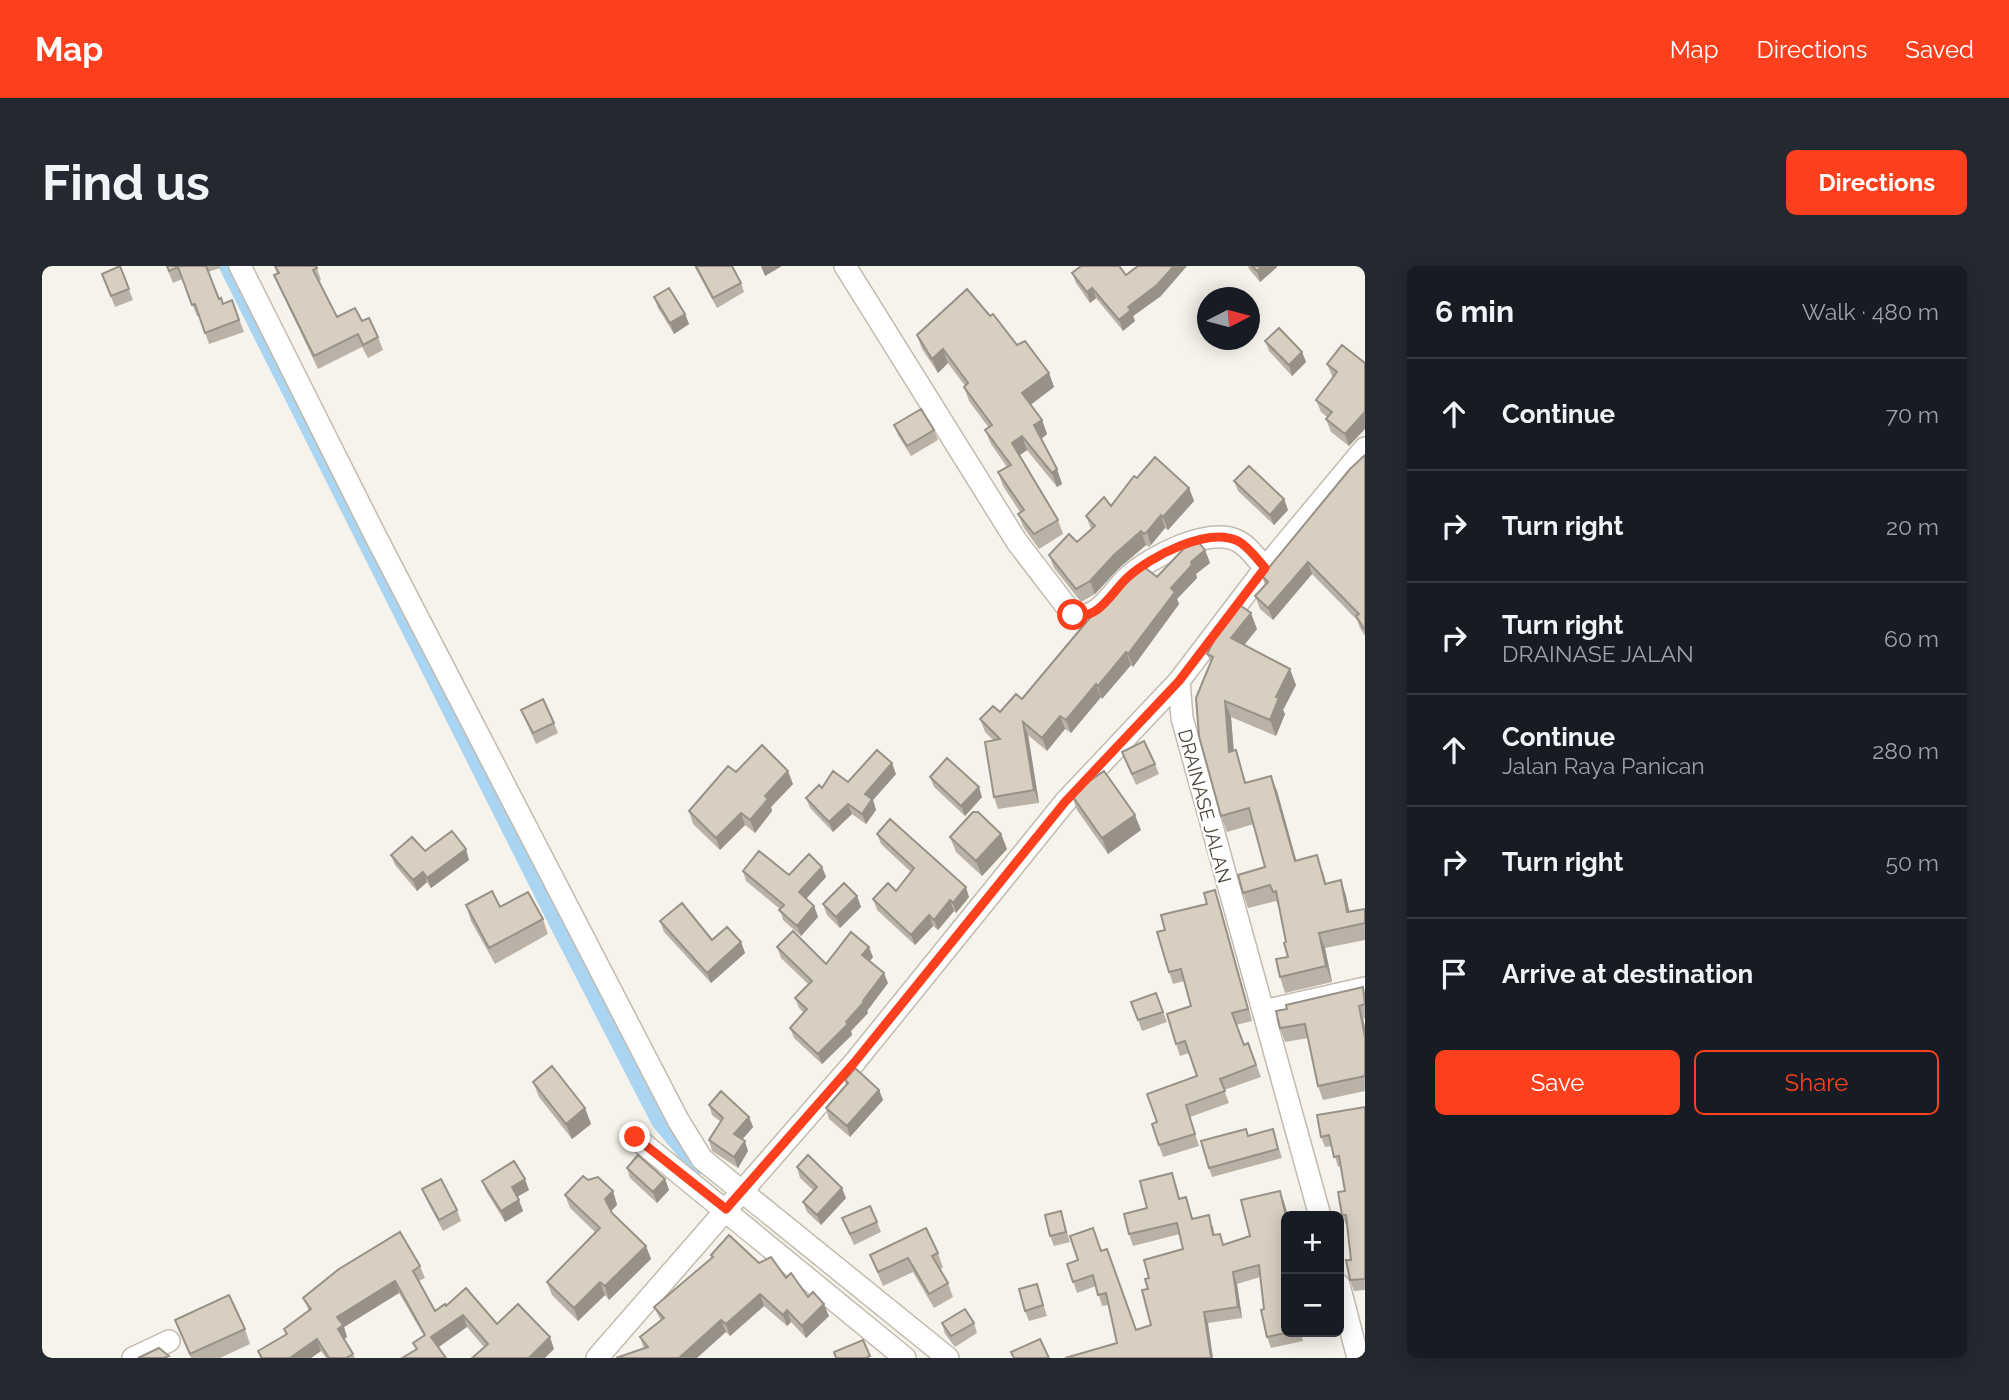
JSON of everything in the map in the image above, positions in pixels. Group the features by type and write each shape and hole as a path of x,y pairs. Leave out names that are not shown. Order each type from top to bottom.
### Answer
{"street":[{"path":"240,266 374,533 678,1121 702,1159 947,1358"},
{"path":"845,266 1017,542 1070,613 1088,615 1100,608 1127,577 1144,564 1196,541 1222,537 1236,540 1265,568"},
{"path":"597,1358 854,1063 1065,802 1179,681 1265,568 1365,448"},
{"name":"DRAINASE JALAN","path":"1179,681 1182,718 1319,1211"},
{"path":"1264,1011 1365,988"},
{"path":"635,1137 905,1358"},
{"path":"1344,1303 1359,1358"},
{"path":"133,1358 169,1341"}],"building":[{"path":"120,266 129,289 111,296 102,274"},
{"path":"167,266 206,266 219,299 221,298 223,304 232,300 239,320 205,333 178,267 169,271"},
{"path":"275,266 316,266 313,270 337,317 355,308 362,321 369,318 378,337 363,345 358,334 314,356 274,275 279,273"},
{"path":"696,266 732,266 741,283 713,298"},
{"path":"1081,266 1119,266 1126,275 1138,266 1174,266 1157,285 1128,307 1131,310 1119,320 1092,288 1087,292 1072,273"},
{"path":"669,288 685,314 670,323 654,297"},
{"path":"967,289 990,316 993,314 1017,345 1025,341 1049,373 1022,393 1042,420 1034,425 1057,469 1052,473 1022,436 1012,443 1058,520 1034,534 1018,514 1024,510 998,472 1011,465 985,430 992,425 964,387 968,383 943,349 932,359 917,335"},
{"path":"1279,328 1302,352 1289,365 1265,341"},
{"path":"1342,345 1365,363 1365,412 1345,434 1326,419 1332,412 1316,400 1337,372 1327,364"},
{"path":"921,409 934,430 907,446 894,425"},
{"path":"1365,455 1365,630 1356,616 1359,614 1308,562 1268,608 1255,596 1268,582 1262,576 1350,469"},
{"path":"1155,457 1189,488 1147,532 1144,534 1141,531 1090,581 1076,589 1049,555 1069,534 1077,542 1095,526 1086,516 1104,497 1111,506 1134,476 1137,478"},
{"path":"1249,466 1284,499 1270,515 1234,481"},
{"path":"1197,540 1205,550 1191,562 1192,565 1171,588 1175,592 1128,654 1126,652 1066,720 1060,716 1042,738 1023,722 1034,790 994,797 985,742 1000,739 980,719 993,706 1000,712 1016,694 1022,699 1093,612 1132,574 1143,566 1157,577 1190,542"},
{"path":"1237,603 1251,613 1231,638 1290,669 1276,697 1279,698 1270,720 1225,701 1229,752 1236,750 1245,783 1271,776 1295,861 1317,855 1325,884 1341,880 1347,912 1365,909 1365,923 1319,933 1326,966 1280,977 1276,959 1288,957 1276,891 1273,892 1270,885 1243,893 1238,875 1265,867 1249,808 1221,816 1199,736 1196,698 1213,657 1207,654 1226,617"},
{"path":"543,699 554,723 533,733 521,710"},
{"path":"1144,741 1155,764 1132,774 1122,752"},
{"path":"762,745 788,771 765,796 768,799 750,820 741,813 716,838 689,811 728,766 736,772"},
{"path":"877,750 892,763 865,794 872,799 862,814 848,804 829,822 806,798 819,785 822,788 833,771 848,782"},
{"path":"947,758 979,787 961,806 930,777"},
{"path":"1104,771 1135,815 1102,838 1071,794"},
{"path":"973,812 978,812 1001,834 976,861 950,837"},
{"path":"890,819 966,887 953,903 950,900 934,920 929,915 911,935 873,899 888,883 896,891 914,868 877,834"},
{"path":"452,831 466,849 427,878 423,872 413,880 391,855 412,837 425,851"},
{"path":"759,851 789,875 809,854 822,867 799,892 814,906 797,926 779,910 784,905 743,871"},
{"path":"844,883 857,896 836,917 823,904"},
{"path":"1215,890 1248,1009 1232,1013 1244,1045 1248,1043 1256,1065 1220,1079 1225,1091 1186,1105 1195,1134 1159,1145 1152,1124 1157,1122 1147,1094 1197,1076 1185,1041 1176,1044 1167,1014 1191,1006 1181,969 1169,972 1157,932 1165,930 1161,915 1207,904 1204,893"},
{"path":"492,891 500,907 528,892 543,919 489,948 466,905"},
{"path":"682,903 712,940 727,927 741,942 707,973 660,921"},
{"path":"793,931 826,964 851,932 869,947 862,955 884,973 846,1022 848,1024 818,1054 790,1028 807,1009 795,998 812,981 777,947"},
{"path":"1363,987 1365,1004 1359,1006 1365,1037 1365,1076 1318,1086 1305,1024 1280,1028 1276,1011 1287,1009 1286,1005"},
{"path":"1156,993 1163,1012 1138,1020 1131,1002"},
{"path":"552,1066 585,1108 566,1124 533,1082"},
{"path":"855,1068 879,1090 847,1126 826,1108 848,1083 845,1080"},
{"path":"721,1091 749,1117 734,1134 745,1141 734,1157 709,1140 723,1118 709,1105"},
{"path":"1365,1107 1365,1279 1350,1280 1346,1260 1351,1260 1346,1215 1341,1211 1338,1192 1345,1191 1339,1156 1334,1157 1329,1135 1321,1137 1317,1115"},
{"path":"1246,1129 1248,1136 1273,1129 1278,1149 1209,1168 1201,1141"},
{"path":"638,1155 665,1179 653,1192 627,1168"},
{"path":"808,1155 842,1188 817,1215 803,1202 817,1187 797,1167"},
{"path":"514,1161 525,1179 512,1187 519,1200 501,1211 482,1181"},
{"path":"1172,1173 1179,1199 1186,1197 1192,1219 1209,1215 1213,1235 1220,1234 1223,1245 1250,1236 1241,1200 1280,1191 1285,1211 1281,1211 1281,1334 1267,1337 1261,1310 1264,1309 1259,1265 1233,1272 1238,1307 1204,1312 1211,1358 1065,1358 1117,1343 1106,1293 1098,1295 1093,1275 1073,1282 1067,1264 1078,1260 1070,1236 1093,1228 1101,1251 1107,1249 1136,1330 1151,1325 1142,1290 1148,1289 1145,1279 1149,1278 1144,1260 1183,1249 1177,1223 1129,1234 1124,1214 1147,1208 1140,1181"},
{"path":"583,1176 588,1180 598,1177 613,1191 605,1199 612,1213 646,1246 605,1286 600,1282 574,1308 547,1282 600,1228 565,1195"},
{"path":"441,1179 457,1210 439,1220 422,1189"},
{"path":"870,1206 877,1222 850,1234 842,1218"},
{"path":"1061,1211 1066,1232 1050,1236 1045,1215"},
{"path":"926,1228 938,1253 932,1256 948,1283 929,1294 908,1258 878,1272 870,1255"},
{"path":"400,1232 420,1266 413,1271 435,1311 445,1304 446,1306 466,1288 497,1324 518,1304 550,1337 529,1358 472,1358 488,1344 463,1315 431,1337 446,1358 402,1358 417,1349 413,1343 425,1335 395,1281 337,1317 343,1325 338,1329 353,1354 346,1358 329,1358 317,1339 290,1358 262,1358 258,1351 287,1334 284,1329 311,1309 303,1298 339,1269"},
{"path":"729,1235 759,1263 771,1257 786,1278 791,1273 808,1297 813,1292 824,1304 802,1326 787,1310 783,1315 760,1294 726,1324 721,1320 679,1358 616,1358 648,1347 640,1337 664,1318 654,1307 713,1257 711,1255"},
{"path":"1037,1284 1043,1305 1025,1311 1019,1289"},
{"path":"229,1295 245,1329 190,1354 175,1320"},
{"path":"965,1309 974,1323 951,1336 942,1323"},
{"path":"1040,1339 1049,1358 1014,1358 1011,1352"},
{"path":"863,1340 870,1356 836,1358 834,1352"},
{"path":"159,1348 169,1356 138,1358"}],"waterway":[{"path":"228,266 660,1121 700,1165"}],"route":[{"path":"635,1137 726,1209 854,1063 1065,802 1179,681 1265,568 1236,540 1216,537 1186,543 1144,564 1127,577 1094,612 1085,616 1073,615"}]}
